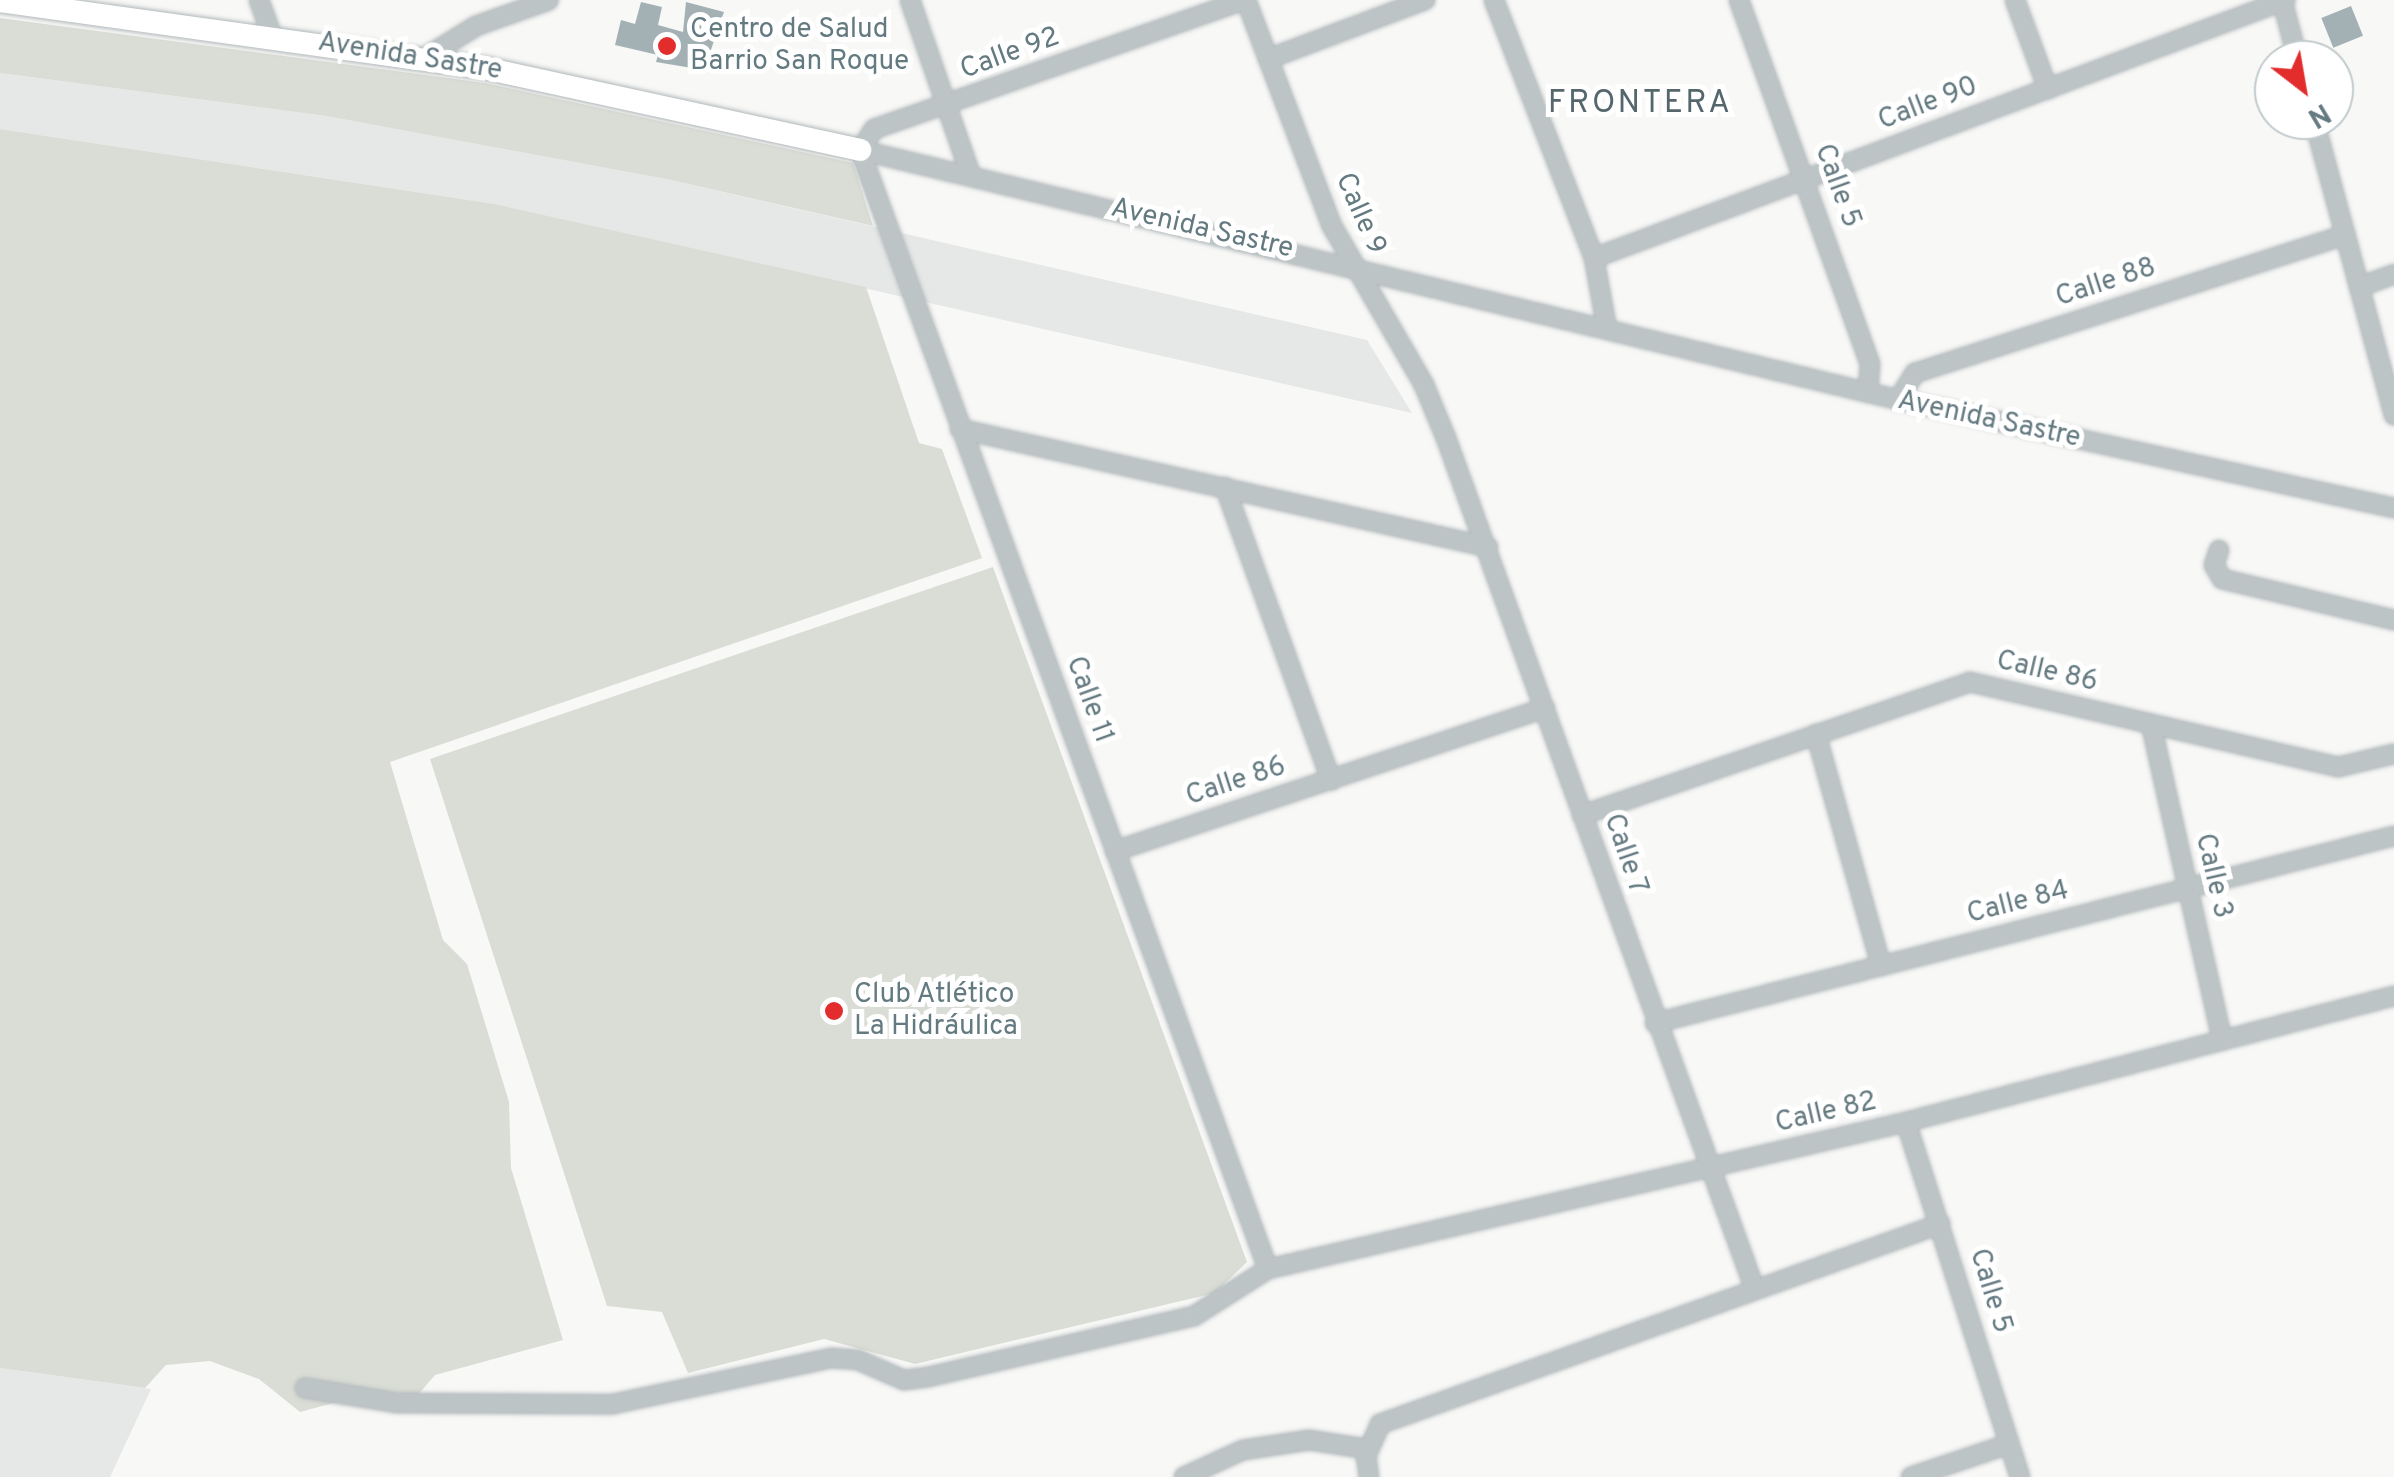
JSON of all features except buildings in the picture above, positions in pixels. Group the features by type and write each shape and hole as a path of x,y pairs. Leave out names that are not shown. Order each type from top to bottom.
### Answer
{"main road":[{"name":"Avenida Sastre","path":"0,0 423,59 584,88 860,150"}],"street":[{"path":"259,0 272,35"},
{"path":"423,59 476,26 549,0"},
{"path":"910,0 971,176"},
{"name":"Calle 92","path":"860,150 874,129 1245,0"},
{"name":"Calle 9","path":"1245,0 1349,263 1424,385 1446,438"},
{"path":"1268,58 1425,0"},
{"path":"1494,0 1594,258 1607,329"},
{"name":"Calle 5","path":"1739,0 1870,364 1868,393"},
{"path":"2015,0 2048,89"},
{"path":"2283,0 2293,40"},
{"name":"Calle 90","path":"1594,258 2283,0"},
{"path":"2319,140 2394,415"},
{"name":"Avenida Sastre","path":"860,150 1349,263 1868,393 2394,508"},
{"name":"Calle 11","path":"860,150 1268,1270"},
{"name":"Calle 88","path":"1898,400 1916,373 2345,235"},
{"path":"2359,286 2394,274"},
{"path":"960,429 1488,547"},
{"name":"Calle 7","path":"1446,438 1655,1023 1754,1287"},
{"path":"1225,487 1330,780"},
{"path":"2218,550 2214,565 2222,579 2394,620"},
{"name":"Calle 86","path":"1582,814 1970,682 2338,767 2394,754"},
{"name":"Calle 86","path":"1115,850 1545,708"},
{"name":"Calle 3","path":"2152,724 2222,1040"},
{"path":"1816,734 1881,966"},
{"name":"Calle 84","path":"1655,1023 2394,836"},
{"name":"Calle 82","path":"304,1388 398,1403 613,1404 831,1358 858,1360 904,1380 1194,1316 1268,1270 1906,1122 2394,996"},
{"name":"Calle 5","path":"1906,1122 2020,1477"},
{"path":"1368,1474 1368,1449 1380,1424 1754,1287 1940,1224"},
{"path":"1184,1477 1243,1450 1293,1442 1368,1449"},
{"path":"1911,1477 2009,1444"}],"shaded area":[{"path":"0,18 485,83 853,163 873,226 671,180 326,116 0,73"},
{"path":"0,73 326,116 671,180 1367,340 1412,413 495,204 0,129"},
{"path":"0,129 495,204 866,287 919,443 942,449 982,558 390,762 443,940 467,964 509,1102 511,1168 563,1340 435,1375 417,1396 378,1391 300,1412 259,1379 210,1361 166,1365 145,1388 0,1368"},
{"name":"Club Atlético La Hidráulica","path":"993,567 1247,1262 1215,1293 915,1364 824,1339 688,1373 662,1312 607,1306 430,759"},
{"path":"0,1368 151,1389 110,1477 0,1477"}],"place":[{"name":"Centro de Salud Barrio San Roque","path":"667,46"},
{"name":"Club Atlético La Hidráulica","path":"834,1011"}],"district":[{"name":"FRONTERA","path":"1640,104"}]}
